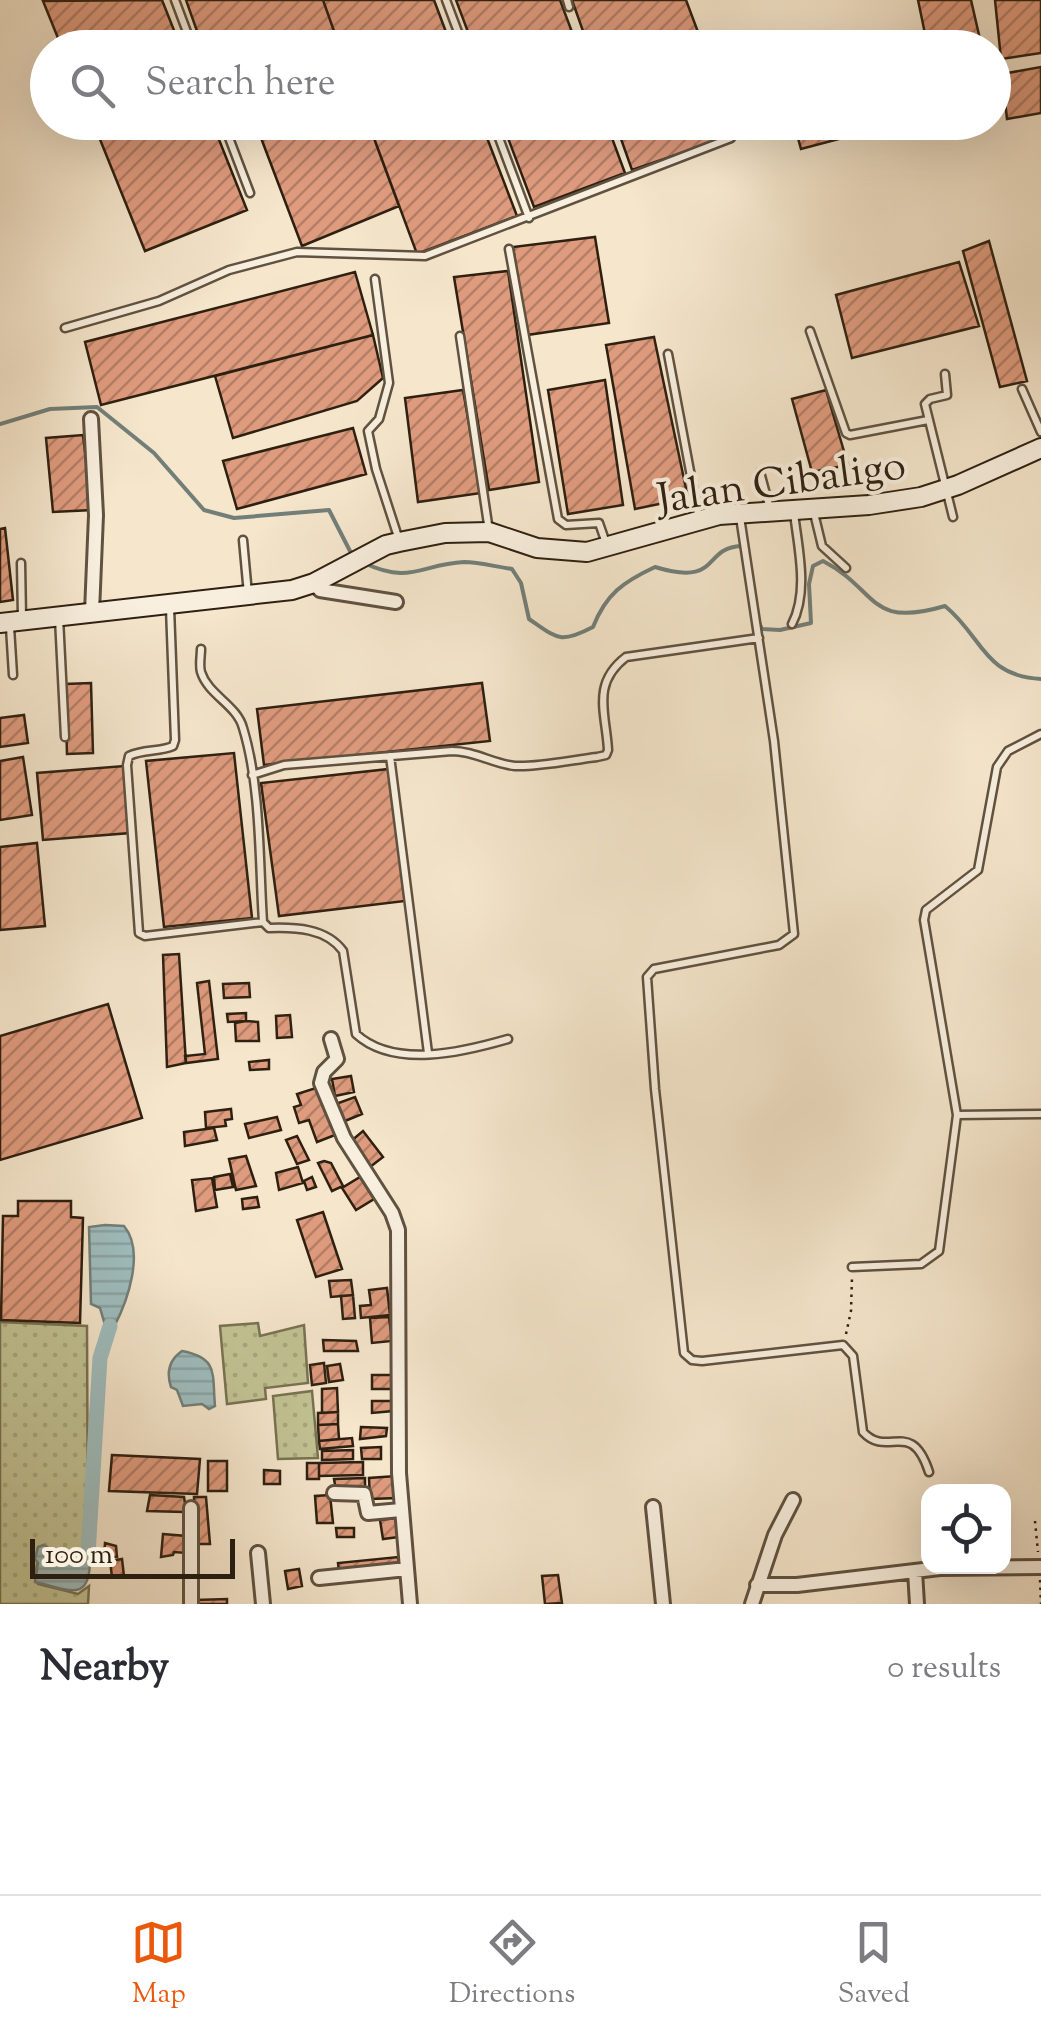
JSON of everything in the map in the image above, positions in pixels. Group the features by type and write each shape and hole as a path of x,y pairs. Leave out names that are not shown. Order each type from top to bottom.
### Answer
{"main road":[{"name":"Jalan Cibaligo","path":"11,621 292,590 399,542 446,533 489,532 557,552 587,552 698,519 739,512 896,502 945,490 1041,448"}],"street":[{"path":"91,419 96,516 92,612"},
{"path":"314,583 320,590 396,602"},
{"path":"331,1039 337,1059 324,1072 321,1084 344,1138 392,1213 398,1230 401,1510 410,1604"},
{"path":"334,1493 364,1494 368,1512 401,1510"},
{"path":"752,1604 774,1535 792,1500"},
{"path":"191,1508 191,1604"},
{"path":"654,1508 663,1604"},
{"path":"258,1553 263,1604"},
{"path":"757,1586 914,1572 1041,1567"},
{"path":"319,1578 406,1569"},
{"path":"914,1572 917,1604"}],"lane":[{"path":"175,0 186,30"},
{"path":"446,0 457,30"},
{"path":"229,140 250,192"},
{"path":"499,140 529,218"},
{"path":"66,328 159,301 229,270 297,252 425,256 726,140"},
{"path":"510,248 558,519 566,526 599,523 608,548"},
{"path":"375,278 389,383 379,420 368,431 399,542"},
{"path":"810,331 846,433 928,420"},
{"path":"460,336 489,532"},
{"path":"668,354 698,519"},
{"path":"945,374 948,393 925,404 952,517"},
{"path":"1022,389 1041,432"},
{"path":"760,472 770,509"},
{"path":"814,506 822,546 846,568"},
{"path":"792,624 798,612 801,578 794,508"},
{"path":"739,512 759,638 794,934 780,945 654,969 647,977 684,1353 692,1360 843,1345 854,1356 863,1432 877,1440 908,1441 922,1452 929,1472"},
{"path":"243,540 248,595"},
{"path":"13,676 11,621 21,563"},
{"path":"170,606 174,746 139,751 129,756 127,765 139,934 263,922"},
{"path":"59,615 64,736"},
{"path":"252,774 284,766 465,751 516,766 606,755 601,699 615,665 626,657 759,638"},
{"path":"200,648 201,672 240,716 252,774 263,922 268,928 306,929 338,944 343,951 356,1034 366,1043 405,1054 484,1046 508,1039"},
{"path":"852,1267 921,1264 939,1251 957,1115 924,920 926,910 978,870 997,767 1008,751 1041,734"},
{"path":"390,756 428,1053"},
{"path":"957,1115 1041,1114"}],"path":[{"path":"843,1345 851,1311 852,1267"}],"green space":[{"path":"0,1322 87,1326 88,1554 62,1557 39,1553 35,1576 38,1584 78,1594 89,1586 88,1604 0,1604"},
{"path":"258,1323 260,1336 304,1325 308,1383 265,1388 266,1399 227,1404 220,1326"},
{"path":"312,1391 318,1458 278,1459 273,1396"}],"water":[{"path":"124,1226 133,1249 129,1290 114,1327 105,1325 100,1308 91,1304 89,1227"},
{"path":"182,1351 208,1363 215,1406 183,1406 177,1390 171,1387 170,1367"},
{"path":"44,1545 62,1557 85,1552 90,1556 87,1581 82,1587 68,1590 35,1582 35,1559 38,1547"}],"building":[{"path":"162,0 174,30 55,30 43,1"},
{"path":"186,0 323,0 334,30 197,30"},
{"path":"323,0 434,0 445,30 334,30"},
{"path":"456,0 560,0 571,30 467,30"},
{"path":"572,0 686,0 697,30 583,30"},
{"path":"918,0 971,0 978,30 924,30"},
{"path":"995,0 1041,0 1041,53 1011,58 1011,30 998,30"},
{"path":"1041,67 1041,113 1011,118 1011,72"},
{"path":"100,140 219,140 247,210 145,251"},
{"path":"262,140 375,140 399,206 302,246"},
{"path":"375,140 488,140 517,216 417,254"},
{"path":"509,140 613,140 625,173 534,207"},
{"path":"621,140 720,140 632,170"},
{"path":"798,140 835,140 801,149"},
{"path":"595,237 609,323 527,335 513,247"},
{"path":"989,241 1027,381 1000,387 963,251"},
{"path":"959,262 979,326 852,358 836,295"},
{"path":"508,271 539,482 489,490 454,277"},
{"path":"355,272 373,335 101,405 85,342"},
{"path":"373,335 383,378 357,401 233,438 215,376"},
{"path":"654,337 688,498 635,509 606,345"},
{"path":"605,380 623,505 568,514 548,390"},
{"path":"463,390 481,493 418,502 405,398"},
{"path":"826,390 848,465 812,472 792,399"},
{"path":"353,428 366,474 237,509 223,461"},
{"path":"83,435 92,510 53,512 46,438"},
{"path":"5,528 13,600 0,602 0,529"},
{"path":"91,683 93,753 67,754 65,684"},
{"path":"482,683 490,741 264,765 257,709"},
{"path":"24,715 28,743 0,747 0,718"},
{"path":"234,753 252,918 164,927 146,761"},
{"path":"23,757 32,815 0,820 0,761"},
{"path":"124,766 130,833 43,840 37,773"},
{"path":"389,769 405,901 279,916 261,783"},
{"path":"37,843 45,926 0,930 0,847"},
{"path":"179,954 186,1063 167,1067 163,955"},
{"path":"209,981 218,1059 186,1063 185,1056 205,1054 197,983"},
{"path":"249,983 250,997 224,998 223,984"},
{"path":"108,1004 142,1118 0,1160 0,1036"},
{"path":"246,1013 246,1021 228,1022 227,1014"},
{"path":"290,1015 292,1037 277,1038 276,1016"},
{"path":"258,1022 259,1041 236,1041 235,1023"},
{"path":"269,1060 269,1069 250,1070 249,1062"},
{"path":"351,1076 354,1092 335,1096 332,1079"},
{"path":"319,1087 335,1135 317,1142 309,1120 299,1123 294,1107 301,1105 297,1094"},
{"path":"355,1097 362,1114 340,1123 333,1105"},
{"path":"231,1109 232,1119 225,1120 226,1126 206,1128 205,1112"},
{"path":"277,1117 281,1130 249,1138 245,1124"},
{"path":"214,1128 217,1140 185,1146 184,1132"},
{"path":"363,1131 383,1157 370,1167 350,1142"},
{"path":"297,1136 309,1160 297,1164 286,1140"},
{"path":"246,1156 256,1186 236,1190 229,1159"},
{"path":"318,1163 331,1163 343,1186 332,1191"},
{"path":"298,1167 303,1183 279,1190 276,1173"},
{"path":"230,1174 233,1187 215,1190 214,1177"},
{"path":"312,1177 316,1187 307,1190 304,1181"},
{"path":"360,1177 374,1199 356,1210 342,1188"},
{"path":"212,1178 217,1207 196,1211 192,1180"},
{"path":"257,1197 259,1207 243,1209 242,1199"},
{"path":"18,1201 71,1201 71,1217 83,1218 80,1323 1,1320 3,1216 18,1216"},
{"path":"323,1212 342,1269 316,1277 297,1220"},
{"path":"351,1280 353,1295 331,1297 329,1281"},
{"path":"387,1288 390,1315 361,1318 360,1306 371,1305 369,1290"},
{"path":"353,1295 355,1318 343,1319 341,1296"},
{"path":"389,1317 392,1341 372,1343 370,1318"},
{"path":"323,1340 356,1341 358,1351 324,1351"},
{"path":"324,1363 326,1383 312,1385 310,1365"},
{"path":"340,1364 343,1380 329,1382 327,1366"},
{"path":"372,1375 393,1375 393,1389 372,1389"},
{"path":"337,1388 338,1412 322,1413 322,1389"},
{"path":"372,1401 395,1401 393,1411 372,1413"},
{"path":"338,1412 338,1424 318,1425 318,1413"},
{"path":"338,1424 339,1439 319,1441 318,1425"},
{"path":"361,1427 387,1428 386,1436 360,1439"},
{"path":"352,1438 353,1446 320,1449 319,1441"},
{"path":"381,1447 381,1459 362,1459 361,1448"},
{"path":"353,1450 353,1459 322,1460 322,1451"},
{"path":"112,1455 200,1459 197,1494 109,1491"},
{"path":"208,1461 227,1461 227,1491 208,1491"},
{"path":"363,1462 363,1475 319,1476 319,1463"},
{"path":"307,1463 319,1463 319,1479 307,1479"},
{"path":"264,1470 280,1471 280,1484 264,1484"},
{"path":"396,1476 398,1498 370,1499 369,1478"},
{"path":"365,1478 365,1490 336,1490 334,1479"},
{"path":"150,1495 184,1497 186,1509 147,1511"},
{"path":"330,1495 333,1523 317,1523 315,1496"},
{"path":"194,1497 206,1497 210,1544 194,1544"},
{"path":"396,1518 399,1537 383,1539 380,1520"},
{"path":"336,1528 354,1528 354,1537 337,1537"},
{"path":"163,1534 186,1536 186,1553 161,1557"},
{"path":"105,1543 116,1546 117,1557 104,1556"},
{"path":"398,1557 399,1566 339,1572 338,1563"},
{"path":"122,1559 124,1576 112,1577 110,1561"},
{"path":"299,1569 302,1586 288,1589 285,1571"},
{"path":"558,1575 562,1603 545,1604 542,1576"},
{"path":"227,1599 227,1604 196,1604 196,1600"}],"waterway":[{"path":"0,424 50,409 97,407 154,453 204,510 234,518 329,510 352,555"},
{"path":"364,563 405,573 464,562 512,569 521,583 529,619 553,635 566,637 593,627 610,597 655,567 691,572 701,570 729,548 741,546 742,550"},
{"path":"757,618 762,629 780,630 811,623 809,584 813,566 823,561 887,610 920,612 945,606 995,663 1007,671 1041,679"},
{"path":"88,1554 100,1358 110,1326"}]}
